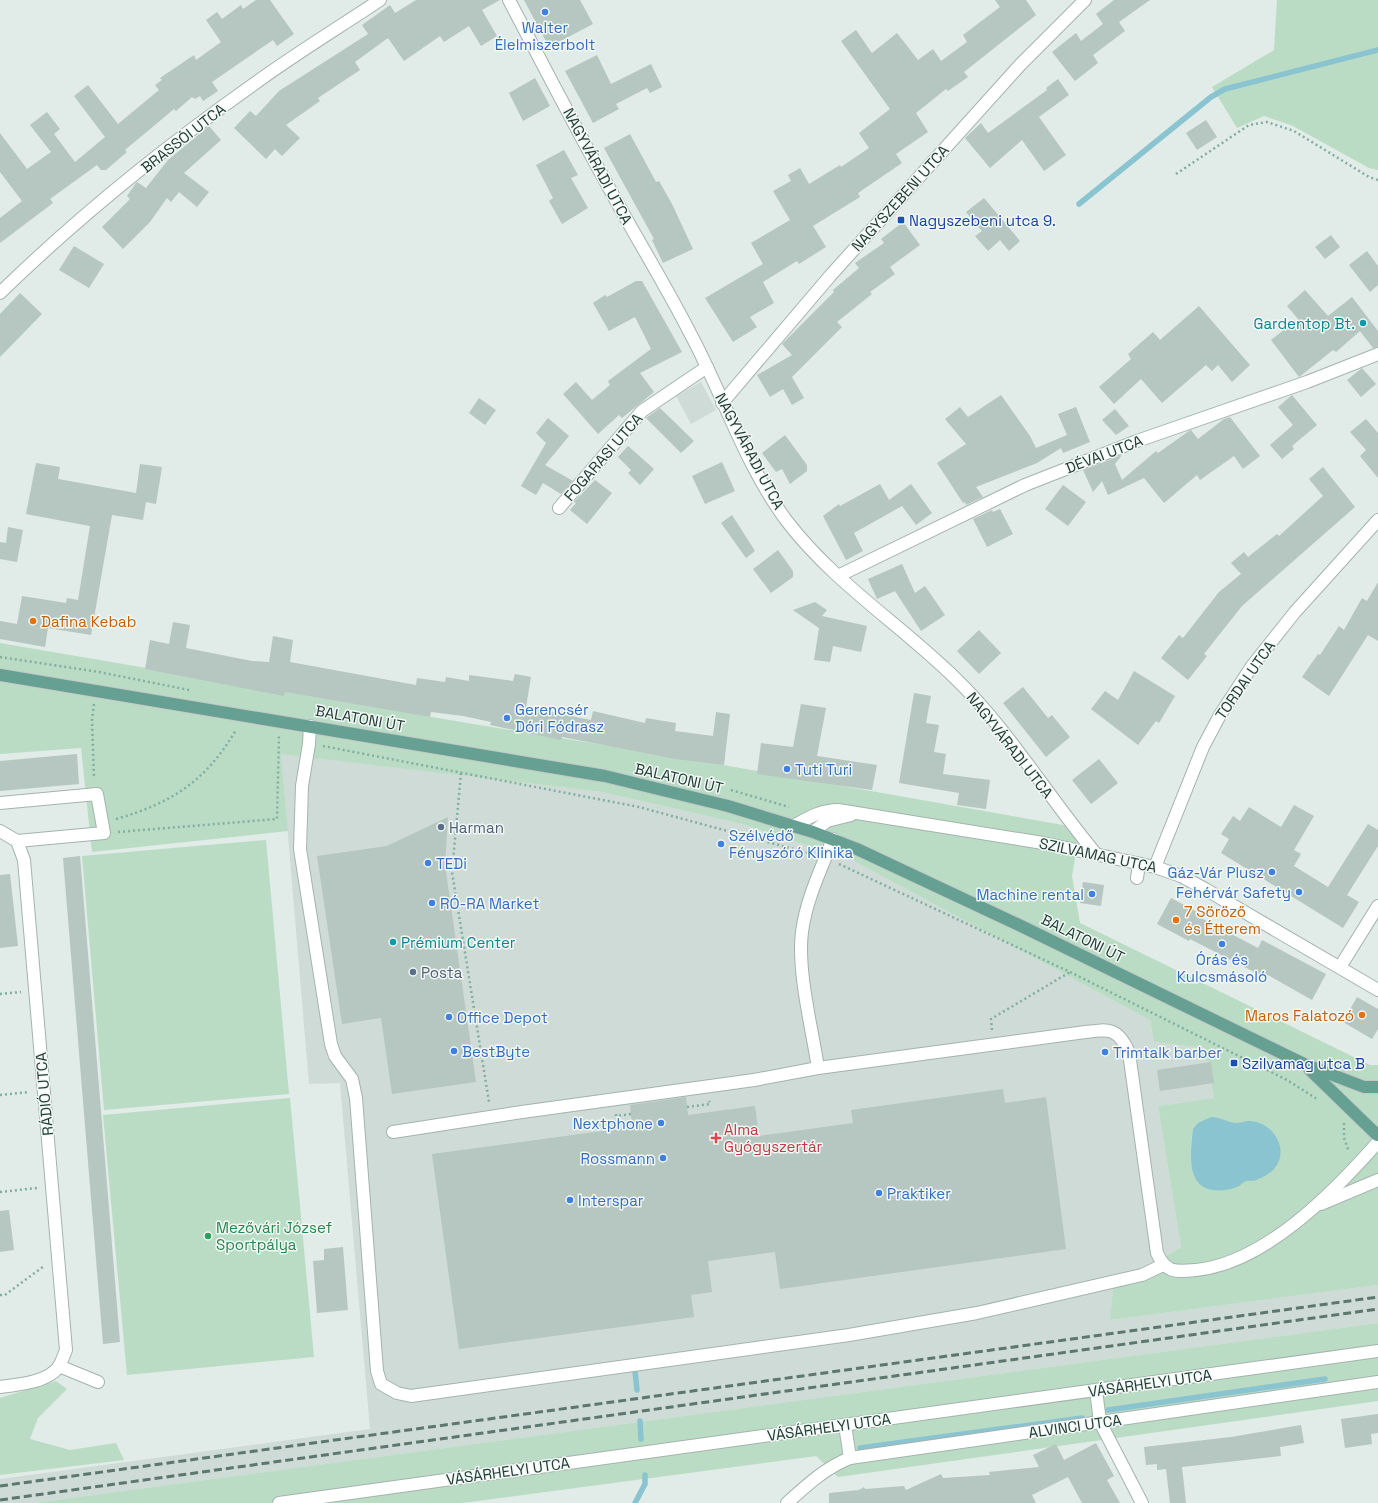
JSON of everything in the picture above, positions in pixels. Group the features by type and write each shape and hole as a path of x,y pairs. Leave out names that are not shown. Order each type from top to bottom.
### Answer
{"main road":[{"name":"BALATONI ÚT","path":"0,675 605,776 728,806 813,832 833,840 1019,925 1304,1064 1364,1087 1378,1087"},
{"name":"BALATONI ÚT","path":"1304,1064 1378,1139"},
{"path":"1378,1121 1378,1139"}],"street":[{"name":"BRASSÓI UTCA","path":"0,293 69,229 200,123 256,83 380,0"},
{"name":"NAGYVÁRADI UTCA","path":"509,0 612,194 691,334 722,402 770,496 792,526 838,576 953,676 982,705 1096,854"},
{"name":"NAGYSZEBENI UTCA","path":"722,402 830,276 994,94 1056,28 1085,0"},
{"name":"DÉVAI UTCA","path":"838,576 1025,485 1137,441 1307,382 1378,354"},
{"name":"FOGARASI UTCA","path":"559,508 642,411 707,367"},
{"name":"TORDAI UTCA","path":"1155,866 1202,747 1220,715 1252,666 1295,612 1378,520"},
{"path":"310,726 309,744 302,786 300,849 331,1044 335,1056 352,1079 356,1098 377,1371 381,1384 397,1393 411,1396 849,1335 977,1313 1142,1275 1163,1265"},
{"path":"0,803 97,794 103,828 17,841 0,831"},
{"name":"SZILVAMAG UTCA","path":"793,826 812,815 830,810 1043,843 1139,864 1155,866 1187,879 1378,990"},
{"name":"SZILVAMAG UTCA","path":"813,832 827,821 860,814"},
{"path":"818,1068 801,961 802,932 808,905 833,840"},
{"name":"RÁDIÓ UTCA","path":"17,841 24,860 26,876 66,1350 59,1366"},
{"path":"1137,878 1139,864"},
{"path":"1340,967 1378,906"},
{"path":"393,1132 739,1082 818,1068 1104,1030 1116,1032 1124,1041 1129,1053 1157,1253 1163,1265 1173,1271 1213,1268 1231,1262 1263,1246 1314,1207 1357,1166 1378,1139"},
{"path":"1314,1207 1378,1180"},
{"name":"VÁSÁRHELYI UTCA","path":"279,1503 1378,1351"},
{"path":"0,1387 27,1384 42,1379 59,1366 98,1382"},
{"name":"ALVINCI UTCA","path":"788,1503 816,1477 835,1464 850,1458 1378,1382"},
{"path":"1096,1390 1100,1422 1142,1503"},
{"path":"845,1425 850,1458"}],"path":[{"path":"1176,174 1250,125 1267,122 1294,131 1369,177 1378,180"},
{"path":"95,692 92,720 94,790 97,794"},
{"path":"103,828 170,799 189,786 224,750 245,717"},
{"path":"103,828 277,819 280,730"},
{"path":"309,744 639,807 826,858 1070,972 1287,1080 1319,1101"},
{"path":"462,773 452,872 491,1117"},
{"path":"998,1044 992,1030 991,1019 1070,972"},
{"path":"0,994 28,991"},
{"path":"0,1095 37,1091"},
{"path":"1344,1118 1344,1138 1350,1158 1357,1166"},
{"path":"0,1192 45,1187"},
{"path":"0,1295 5,1295 57,1255"}],"shaded area":[{"path":"701,382 716,410 691,424 676,396"},
{"path":"281,753 602,792 742,824 854,861 1150,1020 1154,1042 1205,1048 1214,1098 1158,1106 1181,1247 1113,1288 1110,1320 1378,1285 1378,1323 34,1503 0,1503 0,1479 370,1429 340,1083 309,1084"}],"green space":[{"path":"1277,0 1378,0 1378,170 1369,168 1293,126 1264,116 1237,128 1212,87 1274,50"},
{"path":"0,643 467,723 678,757 1080,828 1072,876 1080,923 1370,1065 1378,1065 1378,1285 1110,1320 1113,1288 1181,1247 1158,1106 1214,1098 1205,1048 1154,1042 1150,1020 854,861 742,824 602,792 281,754 288,831 92,852 81,748 0,754"},
{"path":"266,840 289,1094 104,1110 82,856"},
{"name":"Mezővári József Sportpálya","path":"290,1098 314,1357 127,1375 103,1115"},
{"path":"1378,1323 1378,1401 838,1477 816,1456 462,1503 34,1503"},
{"path":"56,1381 67,1389 38,1418 30,1439 70,1450 116,1443 124,1460 0,1475 0,1398"}],"water":[{"path":"1211,1117 1235,1123 1249,1121 1257,1122 1272,1131 1280,1145 1279,1161 1274,1169 1262,1178 1253,1181 1245,1181 1238,1187 1231,1189 1213,1190 1204,1187 1198,1182 1192,1166 1192,1137 1193,1129 1198,1123"}],"building":[{"path":"256,0 270,0 294,34 277,46 273,40 212,82 218,91 203,101 200,96 195,99 192,97 176,111 174,109 125,150 127,152 106,170 101,170 97,165 50,199 53,203 0,243 0,218 22,201 0,172 0,133 27,169 51,152 30,125 47,112 60,129 54,134 75,162 105,137 74,96 88,85 118,124 159,90 155,85 162,80 160,78 194,55 196,60 221,42 206,20 217,12 222,19 241,5 243,9"},
{"path":"416,0 500,0 482,10 497,36 481,46 469,26 444,42 440,36 404,61 388,38 355,62 360,70 318,98 320,101 286,125 300,138 282,156 275,149 266,159 234,128 250,111 256,116 279,91 368,34 362,25 390,5 395,13"},
{"path":"524,0 580,0 593,24 549,47"},
{"path":"995,0 1026,0 1036,15 964,72 968,77 948,91 946,89 916,113 928,132 896,154 902,163 858,193 860,197 813,226 826,247 799,264 797,261 763,282 774,303 750,317 757,327 733,342 705,298 763,264 751,243 790,220 773,191 791,181 788,175 800,168 809,184 840,165 841,167 869,148 859,133 890,109 841,41 856,30 872,53 897,33 918,60 933,49 941,61 967,42 963,35 1000,7"},
{"path":"1114,0 1150,0 1119,22 1125,31 1093,55 1098,63 1075,81 1052,52 1076,33 1081,41 1103,24 1096,14"},
{"path":"597,55 611,84 651,64 662,87 650,93 647,88 616,104 619,109 593,123 565,71"},
{"path":"535,78 550,106 523,121 509,93"},
{"path":"1058,79 1069,95 1039,117 1066,155 1044,171 1022,140 990,168 965,138 981,123 988,133 1047,90 1046,88"},
{"path":"1206,120 1217,137 1197,150 1186,133"},
{"path":"209,126 221,140 184,173 209,192 197,207 179,192 171,202 167,198 150,222 123,249 102,227 130,199 127,196 137,182 146,188 168,160"},
{"path":"630,134 656,182 659,181 672,204 693,249 663,263 652,240 654,239 604,148"},
{"path":"564,150 578,175 571,178 588,208 562,224 549,201 553,198 536,165"},
{"path":"984,198 1020,241 1009,251 1000,240 988,251 975,236 982,231 966,212"},
{"path":"903,222 920,245 890,267 895,274 870,292 872,294 837,322 842,327 792,377 804,398 792,405 783,389 770,397 757,375 792,355 782,344 834,292 833,290 859,268 855,263 884,243 881,239"},
{"path":"1331,235 1340,247 1325,259 1315,247"},
{"path":"74,246 104,264 89,288 59,270"},
{"path":"1367,251 1378,266 1378,285 1370,292 1349,265"},
{"path":"636,281 642,281 682,352 640,373 654,392 622,418 619,415 598,434 563,394 576,382 592,400 610,385 608,381 651,349 635,317 609,331 593,303 605,295 607,297"},
{"path":"1305,290 1328,316 1352,297 1378,331 1378,347 1373,348 1360,331 1336,352 1333,350 1299,377 1271,340 1298,319 1287,306"},
{"path":"20,293 42,314 0,357 0,314"},
{"path":"1199,306 1250,365 1232,382 1218,365 1212,371 1206,365 1162,403 1141,379 1114,404 1099,387 1131,359 1128,354 1153,332 1160,340"},
{"path":"1362,368 1376,384 1361,397 1347,380"},
{"path":"1001,395 1030,436 1036,448 1067,435 1058,414 1076,407 1090,442 1063,453 1061,448 1037,463 976,487 983,497 966,505 965,502 963,503 937,463 966,444 945,419 960,407 968,417"},
{"path":"1292,395 1317,425 1292,446 1294,449 1282,459 1270,445 1293,425 1278,407"},
{"path":"479,398 496,410 485,425 469,413"},
{"path":"660,408 694,441 681,453 646,418"},
{"path":"1115,409 1129,426 1116,435 1102,420"},
{"path":"1230,417 1260,456 1243,469 1234,456 1200,480 1197,475 1164,503 1144,478 1108,495 1102,481 1093,492 1083,470 1122,455 1115,464 1122,480 1156,451 1158,453 1189,431 1191,430 1198,439 1224,419"},
{"path":"548,418 569,436 545,465 573,481 561,494 543,483 536,495 521,486 546,443 536,433"},
{"path":"1366,419 1378,433 1378,478 1360,456 1366,450 1350,432"},
{"path":"785,435 807,465 807,471 790,484 782,469 776,472 762,453"},
{"path":"628,446 654,469 640,485 628,473 631,470 618,457"},
{"path":"722,462 735,491 705,504 692,476"},
{"path":"36,463 60,467 58,479 136,493 140,464 162,467 156,504 146,502 143,520 112,515 91,635 48,628 45,647 0,639 0,621 17,624 22,596 66,603 67,598 78,600 90,526 26,514"},
{"path":"1323,467 1355,507 1242,606 1204,654 1207,656 1188,680 1161,658 1179,635 1183,638 1219,592 1241,574 1231,563 1244,552 1248,557 1277,534 1279,536 1323,496 1309,479"},
{"path":"595,480 612,493 587,524 570,510 576,503 574,502"},
{"path":"880,484 889,500 911,484 932,513 916,525 902,506 854,533 863,551 846,560 823,516 839,504 840,506"},
{"path":"1063,485 1086,502 1068,526 1045,509"},
{"path":"1000,509 1013,534 987,547 973,519 992,510 993,512"},
{"path":"732,515 755,551 746,558 721,523"},
{"path":"8,527 23,530 17,562 0,559 0,542 6,543"},
{"path":"778,550 793,571 793,577 771,593 753,569"},
{"path":"902,564 915,593 925,586 945,615 921,631 895,591 877,599 868,579"},
{"path":"1378,582 1378,641 1368,635 1329,696 1302,677 1318,654 1320,655 1339,626 1344,630 1362,598 1367,601"},
{"path":"815,602 827,610 822,616 867,626 861,652 833,646 830,662 814,660 819,628 793,610"},
{"path":"173,622 190,625 186,648 252,661 269,662 273,636 293,640 290,662 416,685 417,678 445,682 446,677 469,681 469,675 513,681 515,674 531,677 526,707 591,720 593,711 645,723 646,718 676,723 675,731 713,736 716,712 730,714 724,765 676,759 562,737 561,740 490,725 491,722 463,716 431,712 430,717 285,692 284,696 145,669 150,640 169,644"},
{"path":"979,630 1001,653 979,674 957,651"},
{"path":"1134,671 1175,696 1159,723 1156,721 1138,745 1091,709 1105,691 1118,700"},
{"path":"1023,687 1048,718 1052,715 1070,737 1046,757 1003,703"},
{"path":"914,693 931,696 926,723 939,725 934,752 946,754 943,774 990,780 986,809 957,805 959,793 899,783"},
{"path":"801,704 826,708 817,756 877,765 872,790 757,774 761,743 793,747"},
{"path":"77,754 79,784 0,791 0,761"},
{"path":"1099,759 1118,783 1091,804 1072,780"},
{"path":"1294,805 1314,816 1294,850 1301,854 1294,866 1328,887 1368,824 1378,830 1378,846 1347,895 1359,902 1343,928 1221,853 1229,839 1221,834 1233,816 1240,821 1249,807 1281,827"},
{"name":"Prémium Center","path":"448,817 445,865 476,1082 392,1094 381,1018 342,1024 317,856 387,846"},
{"path":"80,856 120,1342 103,1344 63,858"},
{"path":"10,874 18,946 0,948 0,875"},
{"name":"Machine rental","path":"1083,882 1104,885 1101,906 1080,903"},
{"path":"1171,898 1203,915 1201,918 1258,948 1262,940 1326,974 1312,1000 1268,975 1266,978 1190,939 1189,941 1157,924"},
{"name":"Maros Falatozó","path":"1357,997 1378,1009 1378,1029 1372,1039 1343,1022"},
{"path":"1211,1062 1214,1083 1160,1091 1157,1070"},
{"path":"1003,1089 1005,1103 1046,1097 1066,1249 780,1289 775,1252 708,1261 712,1292 691,1295 694,1317 459,1349 432,1154 632,1127 630,1105 686,1097 688,1115 755,1106 759,1136 853,1123 851,1110"},
{"path":"9,1210 14,1250 0,1252 0,1211"},
{"path":"343,1247 348,1310 317,1313 313,1261 324,1260 324,1249"},
{"path":"1378,1414 1378,1433 1371,1434 1372,1444 1345,1448 1341,1419"},
{"path":"1301,1425 1304,1443 1280,1447 1281,1456 1182,1467 1186,1503 1170,1503 1166,1469 1157,1470 1157,1464 1146,1465 1144,1447 1231,1437"},
{"path":"1096,1443 1114,1476 1107,1480 1120,1503 1082,1503 1068,1477 1032,1495 1036,1503 829,1503 829,1493 859,1490 864,1487 865,1489 904,1486 906,1490 941,1474 943,1478 990,1475 989,1472 1039,1467 1033,1455 1056,1444 1064,1460"}],"waterway":[{"path":"1079,204 1211,97 1225,89 1378,50"},
{"path":"635,1371 637,1390"},
{"path":"1108,1410 1325,1379"},
{"path":"860,1448 1082,1418"},
{"path":"640,1421 641,1439"},
{"path":"635,1503 645,1484 645,1475"}],"railway":[{"path":"0,1486 1378,1297"},
{"path":"0,1500 1378,1309"}],"place":[{"name":"Walter Élelmiszerbolt","path":"545,12"},
{"name":"Nagyszebeni utca 9.","path":"901,220"},
{"name":"Gardentop Bt.","path":"1363,323"},
{"name":"Dafina Kebab","path":"33,621"},
{"name":"Gerencsér Dóri Fódrasz","path":"507,718"},
{"name":"Tuti Turi","path":"787,769"},
{"name":"Harman","path":"441,827"},
{"name":"Szélvédő Fényszóró Klinika","path":"721,844"},
{"name":"TEDi","path":"428,863"},
{"name":"Gáz-Vár Plusz","path":"1272,872"},
{"name":"Fehérvár Safety","path":"1299,892"},
{"name":"Machine rental","path":"1092,894"},
{"name":"RÓ-RA Market","path":"432,903"},
{"name":"7 Söröző és Étterem","path":"1176,920"},
{"name":"Prémium Center","path":"393,942"},
{"name":"Órás és Kulcsmásoló","path":"1222,944"},
{"name":"Posta","path":"413,972"},
{"name":"Maros Falatozó","path":"1362,1015"},
{"name":"Office Depot","path":"449,1017"},
{"name":"BestByte","path":"454,1051"},
{"name":"Trimtalk barber","path":"1105,1052"},
{"name":"Szilvamag utca B","path":"1234,1063"},
{"name":"Nextphone","path":"661,1123"},
{"name":"Alma Gyógyszertár","path":"716,1138"},
{"name":"Rossmann","path":"663,1158"},
{"name":"Praktiker","path":"879,1193"},
{"name":"Interspar","path":"570,1200"},
{"name":"Mezővári József Sportpálya","path":"208,1236"}]}
